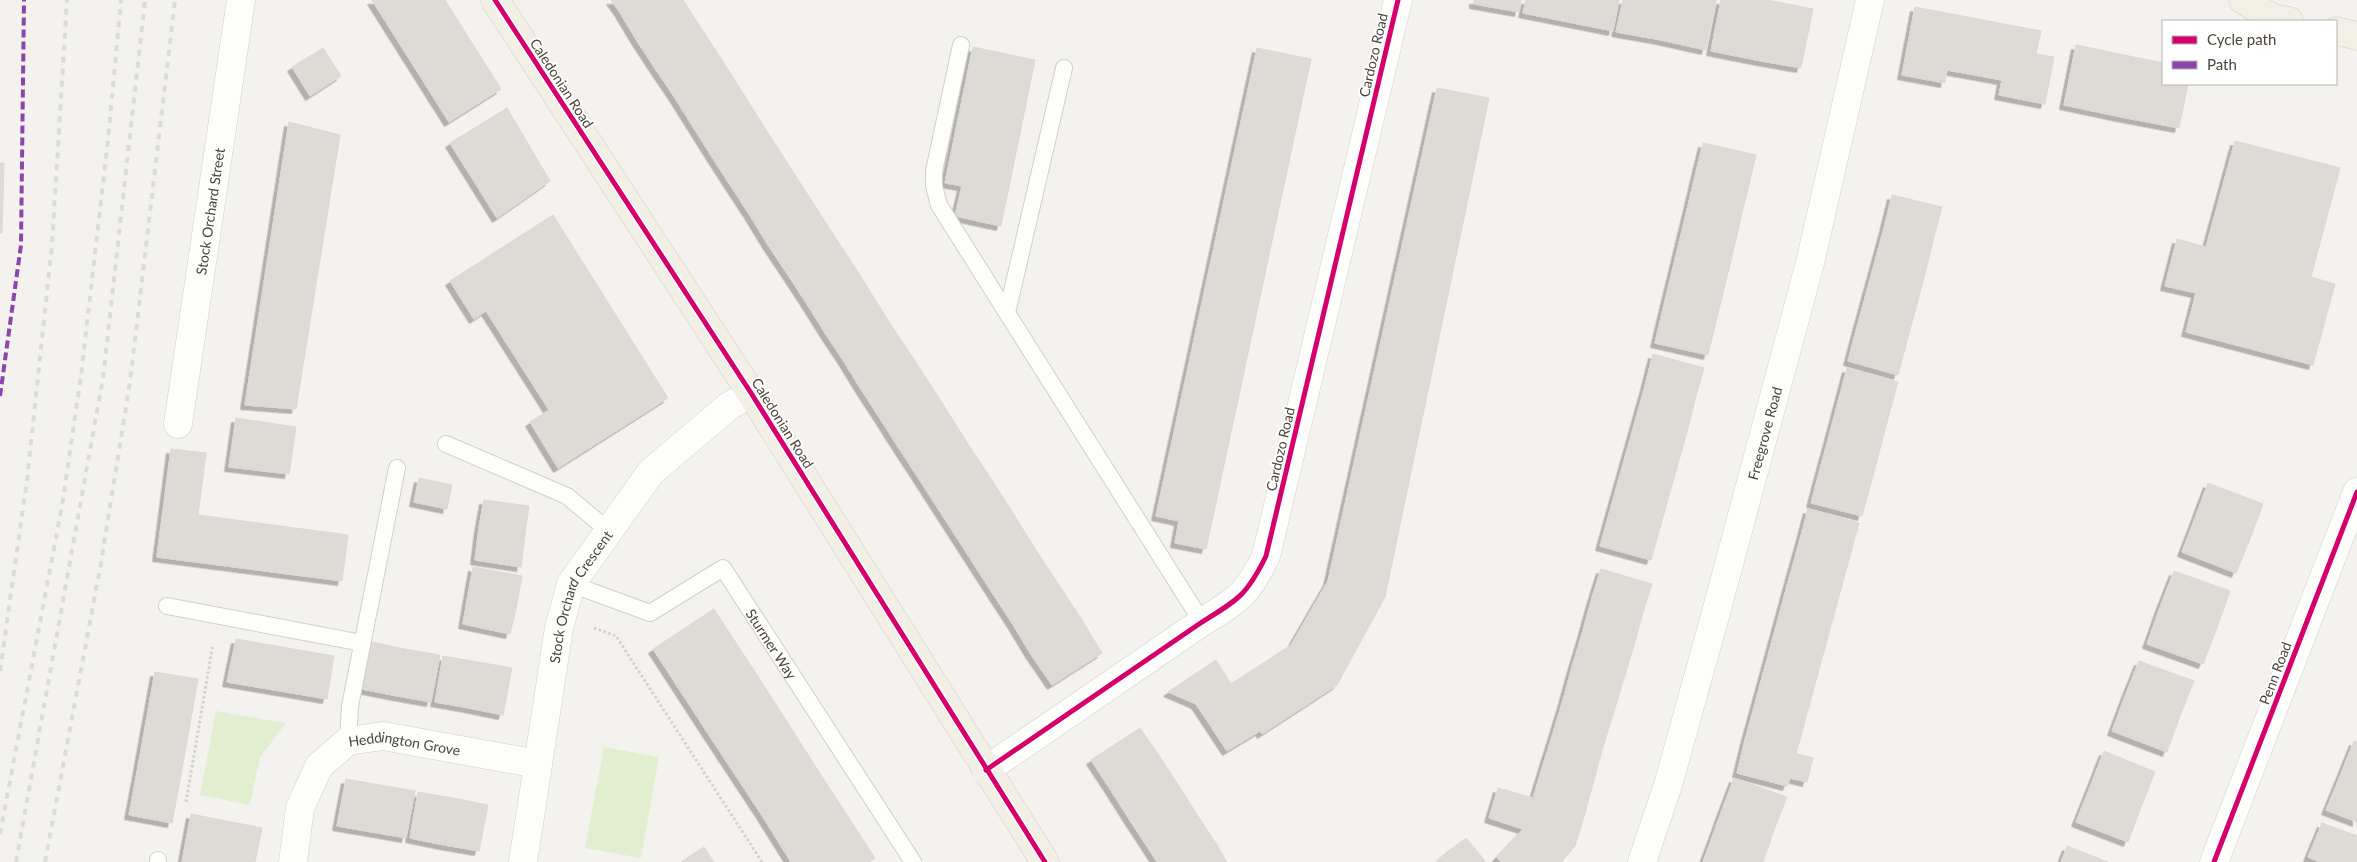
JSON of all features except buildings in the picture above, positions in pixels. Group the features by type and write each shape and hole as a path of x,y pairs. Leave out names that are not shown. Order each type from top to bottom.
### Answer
{"main road":[{"name":"Caledonian Road","path":"495,0 751,393 1045,862"},
{"path":"2243,0 2274,18 2284,20"},
{"path":"2337,31 2357,36"}],"street":[{"name":"Stock Orchard Street","path":"178,424 241,0"},
{"name":"Cardozo Road","path":"986,770 1202,622 1236,602 1253,582 1266,556 1398,0"},
{"name":"Freegrove Road","path":"1642,862 1668,785 1810,263 1870,0"},
{"name":"Stock Orchard Crescent","path":"523,862 562,618 572,584 651,472 729,406 751,393"},
{"name":"Penn Road","path":"2214,862 2357,493"},
{"name":"Heddington Grove","path":"293,862 300,808 319,766 348,741 383,736 538,764"}],"lane":[{"path":"961,45 934,171 934,186 939,204 1202,622"},
{"path":"1008,314 1064,68"},
{"path":"446,444 568,496 609,532"},
{"path":"348,741 350,706 398,468"},
{"name":"Sturmer Way","path":"572,584 650,613 723,568 913,862"},
{"path":"167,606 362,643"}],"path":[{"path":"186,802 218,616"},
{"path":"562,618 616,636 762,862"}],"green space":[{"path":"216,711 286,723 260,757 250,805 200,795"},
{"path":"604,747 659,757 641,858 585,848"}],"railway":[{"path":"0,671 27,480 52,245 67,0"},
{"path":"0,834 62,506 81,376 108,140 121,0"},
{"path":"16,862 103,378 145,0"},
{"path":"45,862 101,563 130,382 175,0"}],"marked path":[{"path":"0,396 21,245 24,0"}],"cycle path":[{"path":"495,0 751,393 1045,862"},
{"path":"986,770 1233,602 1253,580 1266,556 1398,0"},
{"path":"2214,862 2357,492"}]}
